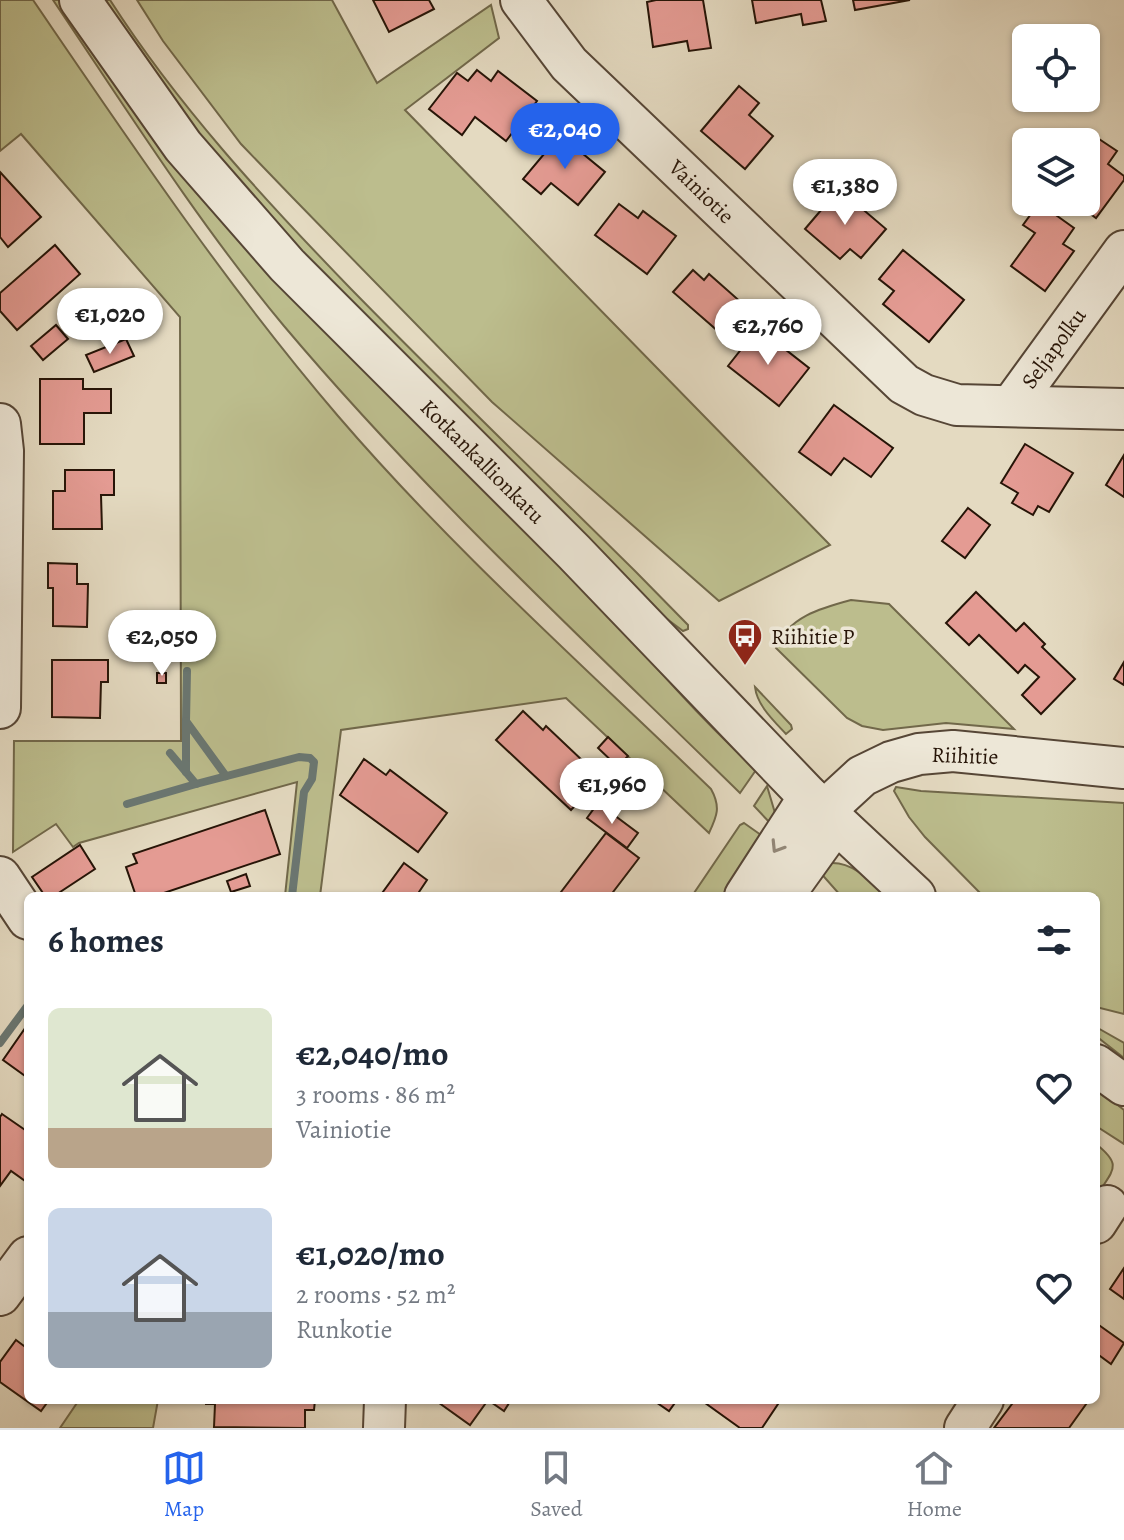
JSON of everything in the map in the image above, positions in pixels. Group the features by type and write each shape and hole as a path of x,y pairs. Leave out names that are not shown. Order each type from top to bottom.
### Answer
{"street":[{"name":"Kotkankallionkatu","path":"80,0 183,146 278,254 574,552 823,810 911,892"},
{"name":"Vainiotie","path":"538,7 569,64 904,384 943,402 1124,409"},
{"name":"Seljapolku","path":"1012,405 1124,251"},
{"path":"0,424 3,466 0,708"},
{"name":"Riihitie","path":"823,810 862,776 891,762 919,754 953,751 1124,768"},
{"path":"749,892 823,810"},
{"path":"785,892 823,810"},
{"path":"0,877 24,913"},
{"path":"1100,1068 1124,1085"},
{"path":"0,1295 24,1262"},
{"path":"384,1428 385,1404"},
{"path":"965,1428 980,1404"}],"green space":[{"path":"0,0 33,0 218,264 338,416 427,513 520,607 711,789 717,811 709,833 566,698 341,730 321,892 285,892 297,782 73,847 56,824 13,852 14,741 181,741 180,317 21,134 0,151"},
{"path":"53,0 62,0 663,675 756,770 740,793 449,507 284,326 193,207"},
{"path":"98,0 110,0 193,114 286,221 386,325 636,572 688,625 688,629 683,631 655,610 391,348 229,176"},
{"path":"137,0 332,0 377,83 491,5 499,38 405,110 830,545 719,601 492,402 293,198 241,144 163,41"},
{"path":"851,600 889,604 1014,729 946,723 883,730 862,726 847,718 776,648 781,637 797,621"},
{"path":"755,687 791,725 792,729 786,734 762,706"},
{"path":"767,786 775,813 772,825 754,806"},
{"path":"896,787 1124,803 1124,1014 1100,1008 1100,892 979,892 925,837 894,791"},
{"path":"744,823 761,835 733,892 695,892"},
{"path":"831,863 847,866 882,892 837,892 818,870"},
{"path":"1100,1029 1124,1043 1124,1058 1100,1039"},
{"path":"1100,1091 1124,1110 1124,1144 1100,1129"},
{"path":"1100,1147 1113,1163 1100,1190"},
{"path":"76,1404 157,1404 153,1428 60,1428"}],"building":[{"path":"373,0 429,0 434,9 389,32"},
{"path":"703,0 711,48 689,51 687,41 653,47 647,2"},
{"path":"752,0 821,0 826,21 803,25 801,14 756,23"},
{"path":"853,0 910,0 855,10"},
{"path":"477,70 491,81 498,71 537,101 506,141 475,117 462,135 429,109 457,73 468,81"},
{"path":"739,86 759,103 749,115 773,136 745,169 701,131"},
{"path":"560,135 605,172 578,205 551,183 541,194 523,179"},
{"path":"1100,140 1117,151 1108,164 1124,176 1100,213"},
{"path":"0,172 41,217 8,247 0,237"},
{"path":"839,189 886,229 861,258 850,249 840,259 805,229"},
{"path":"619,204 638,218 643,211 676,236 647,274 595,235"},
{"path":"1030,216 1057,216 1074,228 1063,244 1074,251 1045,291 1011,266 1035,233 1023,225"},
{"path":"55,245 80,274 17,330 0,311 0,293"},
{"path":"903,250 964,300 929,342 883,304 894,291 879,279"},
{"path":"693,270 704,280 709,274 743,304 719,332 673,292"},
{"path":"56,325 68,339 43,360 31,346"},
{"path":"758,328 809,368 779,406 728,366"},
{"path":"126,339 134,356 94,372 86,355"},
{"path":"40,379 83,379 83,389 111,389 111,413 84,413 84,444 40,444"},
{"path":"834,405 893,448 871,477 844,458 831,475 799,452"},
{"path":"1025,444 1073,473 1049,512 1038,506 1033,515 1012,503 1018,493 1001,483"},
{"path":"1124,455 1124,497 1106,485"},
{"path":"65,470 114,470 114,495 101,495 102,529 53,529 53,491 65,491"},
{"path":"968,508 990,525 965,558 942,541"},
{"path":"48,563 77,564 77,584 88,584 87,627 53,626 53,588 48,588"},
{"path":"976,592 1016,631 1024,623 1045,644 1042,647 1075,679 1041,714 1022,695 1039,677 1025,665 1018,673 979,635 969,645 946,623"},
{"path":"165,625 178,625 178,637 165,637"},
{"path":"52,660 108,660 108,682 101,682 100,718 52,717"},
{"path":"1124,662 1124,685 1114,679"},
{"path":"157,673 166,673 166,683 157,683"},
{"path":"523,711 543,730 546,726 584,762 579,767 596,783 571,810 496,740"},
{"path":"608,737 628,756 618,767 598,748"},
{"path":"364,759 386,775 390,770 447,813 418,852 340,795"},
{"path":"598,803 638,833 627,848 587,818"},
{"path":"265,810 280,854 167,892 135,892 126,867 137,863 133,854"},
{"path":"606,833 639,858 613,892 561,892"},
{"path":"80,845 95,869 60,892 42,892 32,877"},
{"path":"404,863 427,880 419,892 383,892"},
{"path":"246,874 250,886 231,892 227,881"},
{"path":"24,1030 24,1075 3,1060"},
{"path":"2,1114 24,1129 24,1180 11,1171 0,1186"},
{"path":"1124,1268 1124,1299 1110,1289"},
{"path":"1100,1326 1124,1343 1111,1364 1100,1356"},
{"path":"16,1340 24,1346 24,1399 0,1382 0,1362"},
{"path":"31,1404 46,1404 41,1411"},
{"path":"215,1404 315,1404 314,1410 305,1410 305,1428 214,1427"},
{"path":"441,1404 485,1404 470,1425"},
{"path":"494,1404 508,1404 504,1411"},
{"path":"659,1404 674,1404 669,1411"},
{"path":"707,1404 778,1404 762,1428 740,1428"},
{"path":"1012,1404 1086,1404 1069,1428 994,1428"}],"waterway":[{"path":"187,671 186,721 226,776"},
{"path":"186,721 186,772"},
{"path":"170,753 196,784 299,757 310,758 314,762 312,779 304,792 292,892"},
{"path":"127,804 196,784"},
{"path":"0,1043 24,1010"}],"place":[{"name":"Riihitie P","path":"745,667"}]}
